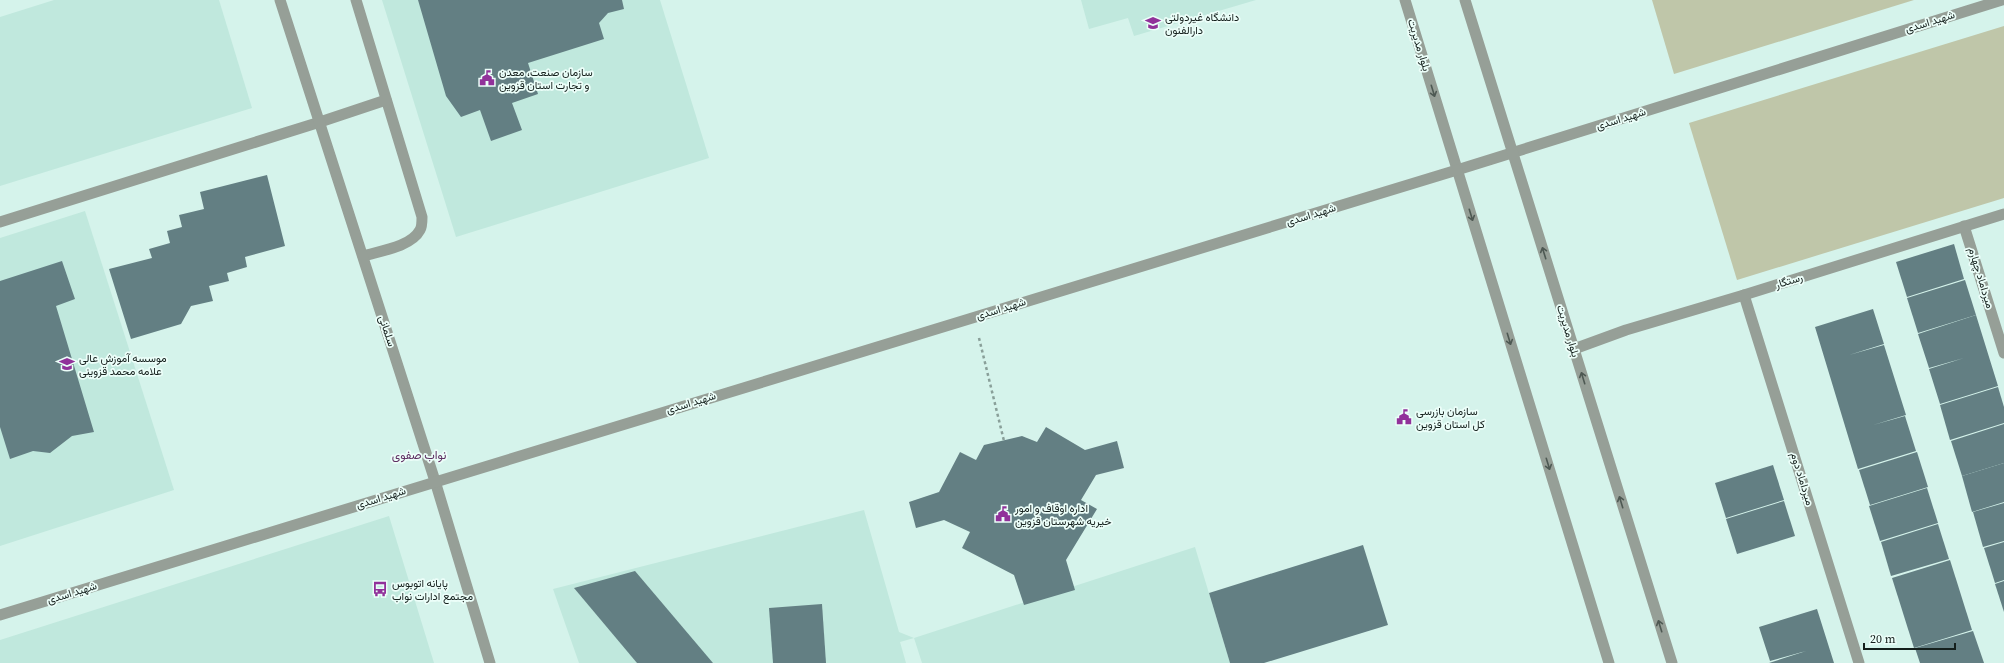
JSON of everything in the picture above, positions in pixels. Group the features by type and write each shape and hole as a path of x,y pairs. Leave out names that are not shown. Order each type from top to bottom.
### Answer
{"street":[{"name":"سلمانی","path":"280,0 435,481 490,663"},
{"path":"356,0 422,217 421,229 414,238 405,243 363,256"},
{"name":"بلوار مدیریت","path":"1405,0 1609,663"},
{"name":"بلوار مدیریت","path":"1465,0 1672,663"},
{"name":"شهید اسدی","path":"0,615 1457,170 2002,0"},
{"path":"0,222 386,100"},
{"name":"رستگار","path":"1574,349 1626,330 2004,214"},
{"name":"میرداماد چهارم","path":"1964,226 2004,353"},
{"name":"میرداماد دوم","path":"1744,295 1859,663"}],"path":[{"path":"974,317 1004,440"}],"shaded area":[{"path":"54,0 219,0 252,108 0,186 0,17"},
{"path":"382,0 660,0 709,158 456,237"},
{"name":"دانشگاه غیردولتی دارالفنون","path":"1081,0 1256,0 1134,36 1128,18 1089,29"},
{"path":"1652,0 1914,0 1674,74"},
{"path":"2004,26 2004,198 1737,280 1689,123"},
{"name":"موسسه آموزش عالی علامه محمد قزوینی","path":"85,211 174,490 0,546 0,238"},
{"path":"864,510 899,632 914,638 900,642 906,663 579,663 553,589"},
{"path":"389,516 434,663 0,663 0,640"},
{"path":"1195,547 1230,663 922,663 914,638"}],"building":[{"name":"سازمان صنعت، معدن و تجارت استان قزوین","path":"418,0 622,0 624,9 608,13 599,23 604,39 528,63 538,94 512,103 522,130 491,141 480,110 461,117 446,96"},
{"path":"267,175 285,246 245,257 247,267 227,273 229,281 209,286 213,301 191,306 181,324 131,339 109,269 152,258 149,249 170,243 167,231 182,227 179,215 204,209 200,192"},
{"path":"1954,244 1964,279 1907,297 1896,262"},
{"path":"62,261 75,299 56,306 94,432 72,436 50,453 33,451 10,459 0,427 0,281"},
{"path":"1965,280 1976,315 1918,333 1907,298"},
{"path":"1873,309 1884,344 1849,355 1884,345 1906,415 1873,425 1905,416 1916,451 1858,469 1815,327"},
{"path":"1976,315 1998,386 1940,404 1929,369 1964,358 1929,368 1918,334"},
{"path":"1998,387 2004,407 2004,423 1950,440 1940,405"},
{"path":"2004,424 2004,463 1962,476 1951,441"},
{"name":"اداره اوقاف و امور خیریه شهرستان قزوین","path":"1046,427 1085,450 1117,441 1124,468 1096,475 1081,500 1097,509 1066,560 1075,590 1024,605 1014,575 962,548 970,532 944,520 916,528 909,502 939,492 960,452 976,460 984,445 1022,436 1037,442"},
{"path":"1917,452 1928,487 1870,505 1859,470"},
{"path":"2004,463 2004,502 1972,512 1962,476"},
{"path":"1773,465 1784,500 1726,518 1715,483"},
{"path":"1927,488 1938,523 1880,541 1869,506"},
{"path":"1784,501 1795,536 1737,554 1726,519"},
{"path":"2004,503 2004,541 1983,547 1973,512"},
{"path":"1938,524 1949,559 1891,576 1881,542"},
{"path":"2004,542 2004,580 1995,583 1984,548"},
{"path":"1363,545 1388,625 1264,663 1230,663 1209,593"},
{"path":"1950,560 1972,630 1914,648 1892,578"},
{"path":"635,571 713,663 637,663 574,588"},
{"path":"2004,581 2004,612 1995,584"},
{"path":"822,604 826,663 773,663 769,608"},
{"path":"1817,609 1834,663 1769,663 1806,651 1770,661 1759,627"},
{"path":"1973,631 1984,663 1920,663 1915,648"}],"place":[{"name":"دانشگاه غیردولتی دارالفنون","path":"1153,23"},
{"name":"سازمان صنعت، معدن و تجارت استان قزوین","path":"487,78"},
{"name":"موسسه آموزش عالی علامه محمد قزوینی","path":"67,364"},
{"name":"سازمان بازرسی کل استان قزوین","path":"1404,417"},
{"name":"اداره اوقاف و امور خیریه شهرستان قزوین","path":"1003,514"},
{"name":"پایانه اتوبوس مجتمع ادارات نواب","path":"380,589"}],"district":[{"name":"نواب صفوی","path":"419,455"}]}
